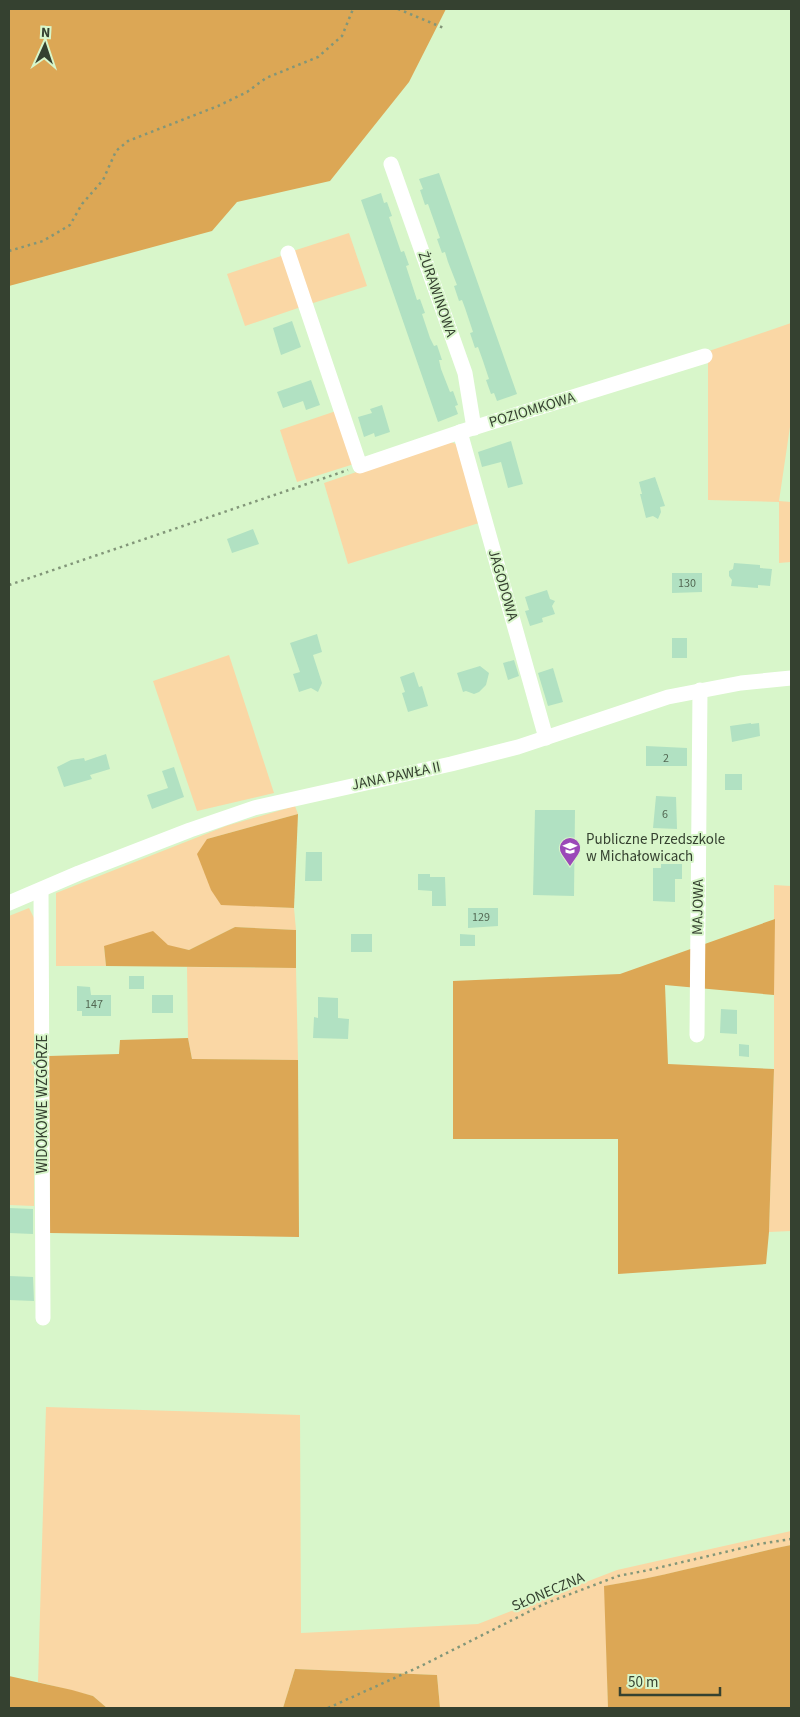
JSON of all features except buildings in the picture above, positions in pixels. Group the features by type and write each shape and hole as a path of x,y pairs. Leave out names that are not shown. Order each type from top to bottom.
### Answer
{"street":[{"name":"ŻURAWINOWA","path":"391,164 464,373 467,430"},
{"path":"288,253 360,466"},
{"name":"POZIOMKOWA","path":"360,466 467,430 706,356"},
{"name":"JAGODOWA","path":"467,430 546,738"},
{"name":"JANA PAWŁA II","path":"9,903 190,830 254,808 518,748 668,697 741,682 791,678"},
{"name":"MAJOWA","path":"697,1035 700,690"},
{"name":"WIDOKOWE WZGÓRZE","path":"42,890 42,1318"}],"path":[{"path":"9,251 43,241 70,225 82,204 103,180 116,151 128,140 218,106 247,92 266,78 318,57 342,36 353,9"},
{"path":"398,9 446,29"},
{"path":"9,585 360,466"},
{"name":"SŁONECZNA","path":"328,1708 421,1666 544,1604 618,1576 759,1544 791,1539"}],"shaded area":[{"path":"9,9 446,9 409,82 330,181 237,202 212,231 9,286"},
{"path":"349,233 367,286 310,304 293,251"},
{"path":"284,255 301,307 245,326 227,274"},
{"path":"791,323 791,420 779,501 791,502 791,562 779,563 779,502 708,500 708,359 709,351"},
{"path":"336,411 354,464 297,482 280,430"},
{"path":"448,441 456,444 479,523 348,564 324,483"},
{"path":"229,655 274,793 197,811 153,681"},
{"path":"295,806 298,814 207,839 221,904 294,908 296,930 235,927 189,950 168,946 104,946 106,966 56,966 56,893 226,826"},
{"path":"298,814 294,908 221,905 211,890 197,854 207,839"},
{"path":"774,885 791,886 791,1231 769,1232 774,1069"},
{"path":"29,908 35,920 34,1206 9,1205 9,916"},
{"path":"775,919 774,995 665,985 668,1064 774,1069 769,1232 766,1264 618,1274 618,1139 453,1139 453,981 620,974"},
{"path":"235,927 296,930 296,968 106,966 104,946 153,931 168,945 189,950"},
{"path":"187,967 296,968 298,1060 192,1059 188,1038"},
{"path":"188,1038 192,1059 298,1060 299,1237 50,1233 49,1056 119,1054 120,1040"},
{"path":"46,1407 300,1415 301,1633 478,1624 617,1570 791,1531 791,1545 605,1586 608,1708 440,1708 437,1675 295,1669 283,1708 107,1708 93,1696 38,1682"},
{"path":"791,1545 791,1708 608,1708 604,1586"},
{"path":"295,1669 437,1675 440,1708 283,1708"},
{"path":"9,1676 93,1696 107,1708 9,1708"}],"place":[{"name":"Publiczne Przedszkole w Michałowicach","path":"570,867"}]}
